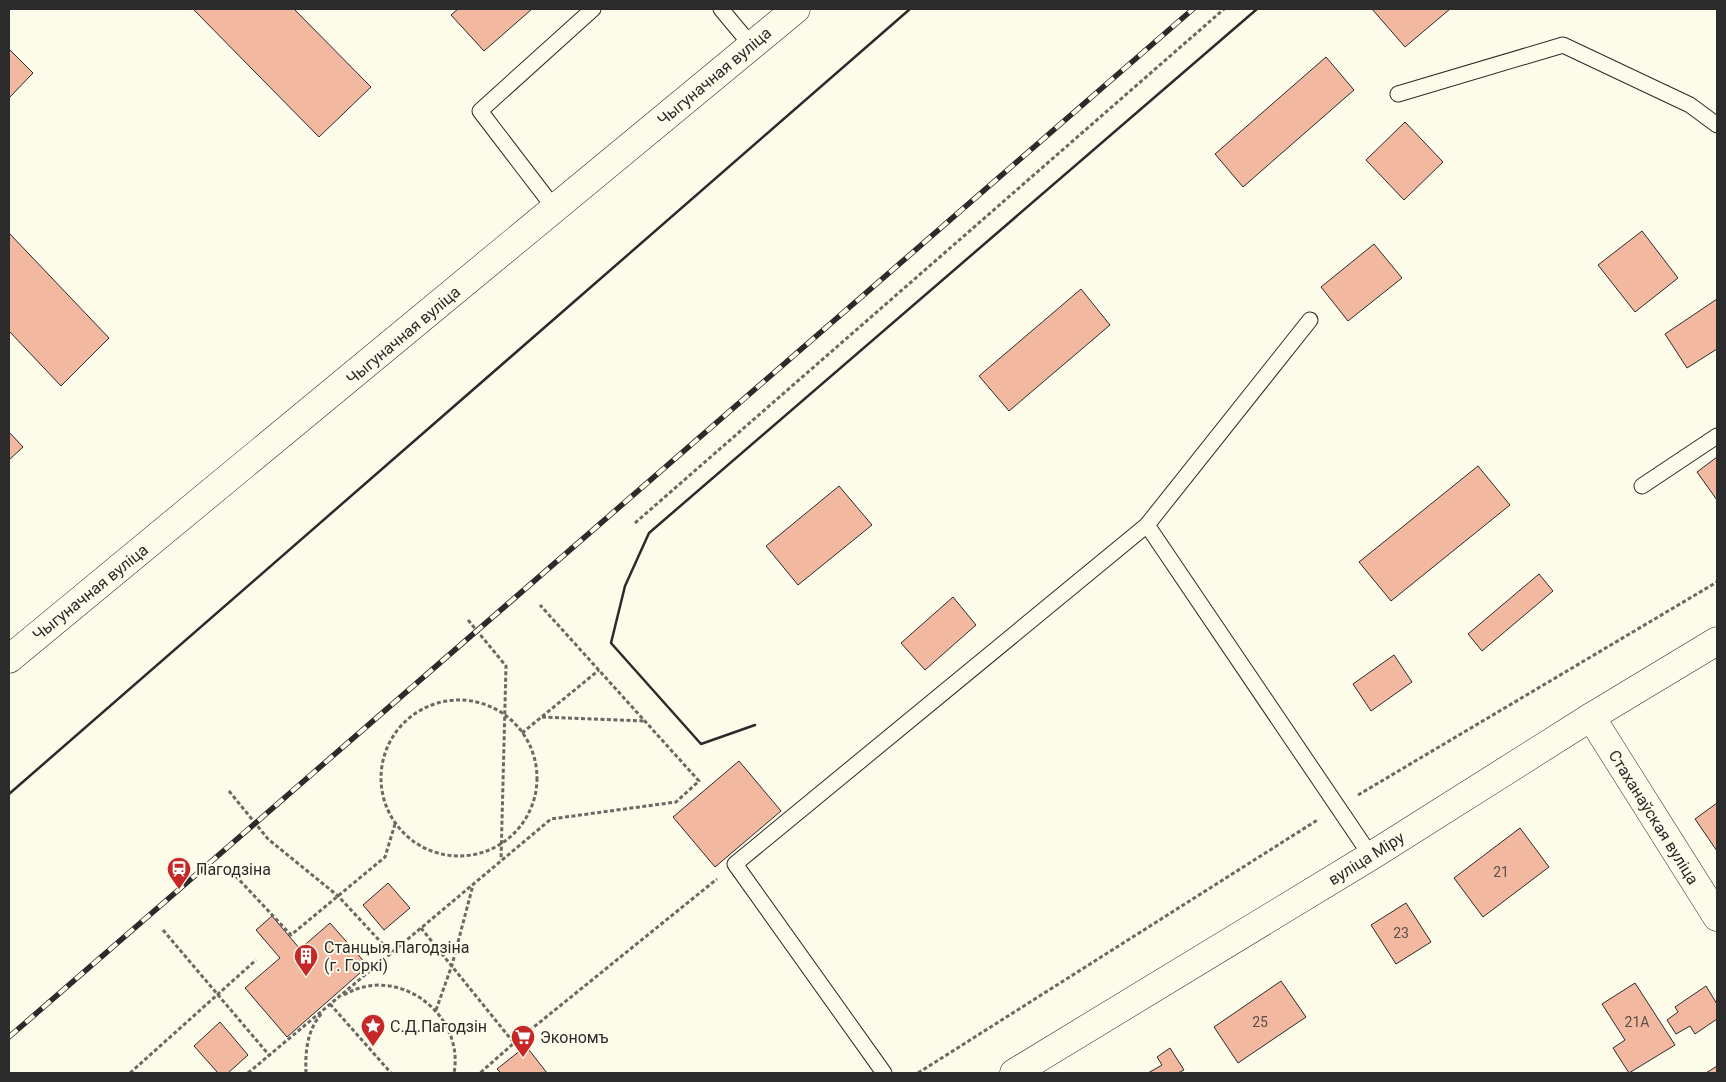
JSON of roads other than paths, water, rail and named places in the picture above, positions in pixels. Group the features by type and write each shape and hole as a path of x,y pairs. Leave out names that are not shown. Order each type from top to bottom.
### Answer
{"street":[{"name":"Чыгуначная вуліца","path":"9,659 796,9"},
{"name":"вуліца Міру","path":"1014,1073 1371,856 1591,717 1717,641"},
{"name":"Стаханаўская вуліца","path":"1591,717 1717,917"}],"lane":[{"path":"555,208 480,111 593,9"},
{"path":"721,9 751,45"},
{"path":"1398,94 1563,45 1690,105 1717,125"},
{"path":"884,1073 735,864 1146,525 1310,320"},
{"path":"1642,486 1717,436"},
{"path":"1146,525 1371,856"}],"railway":[{"path":"9,1037 1193,9"}],"place":[{"name":"Пагодзіна","path":"179,890"},
{"name":"Станцыя Пагодзіна (г. Горкі)","path":"306,977"},
{"name":"С.Д.Пагодзін","path":"373,1047"},
{"name":"Экономъ","path":"523,1058"}]}
